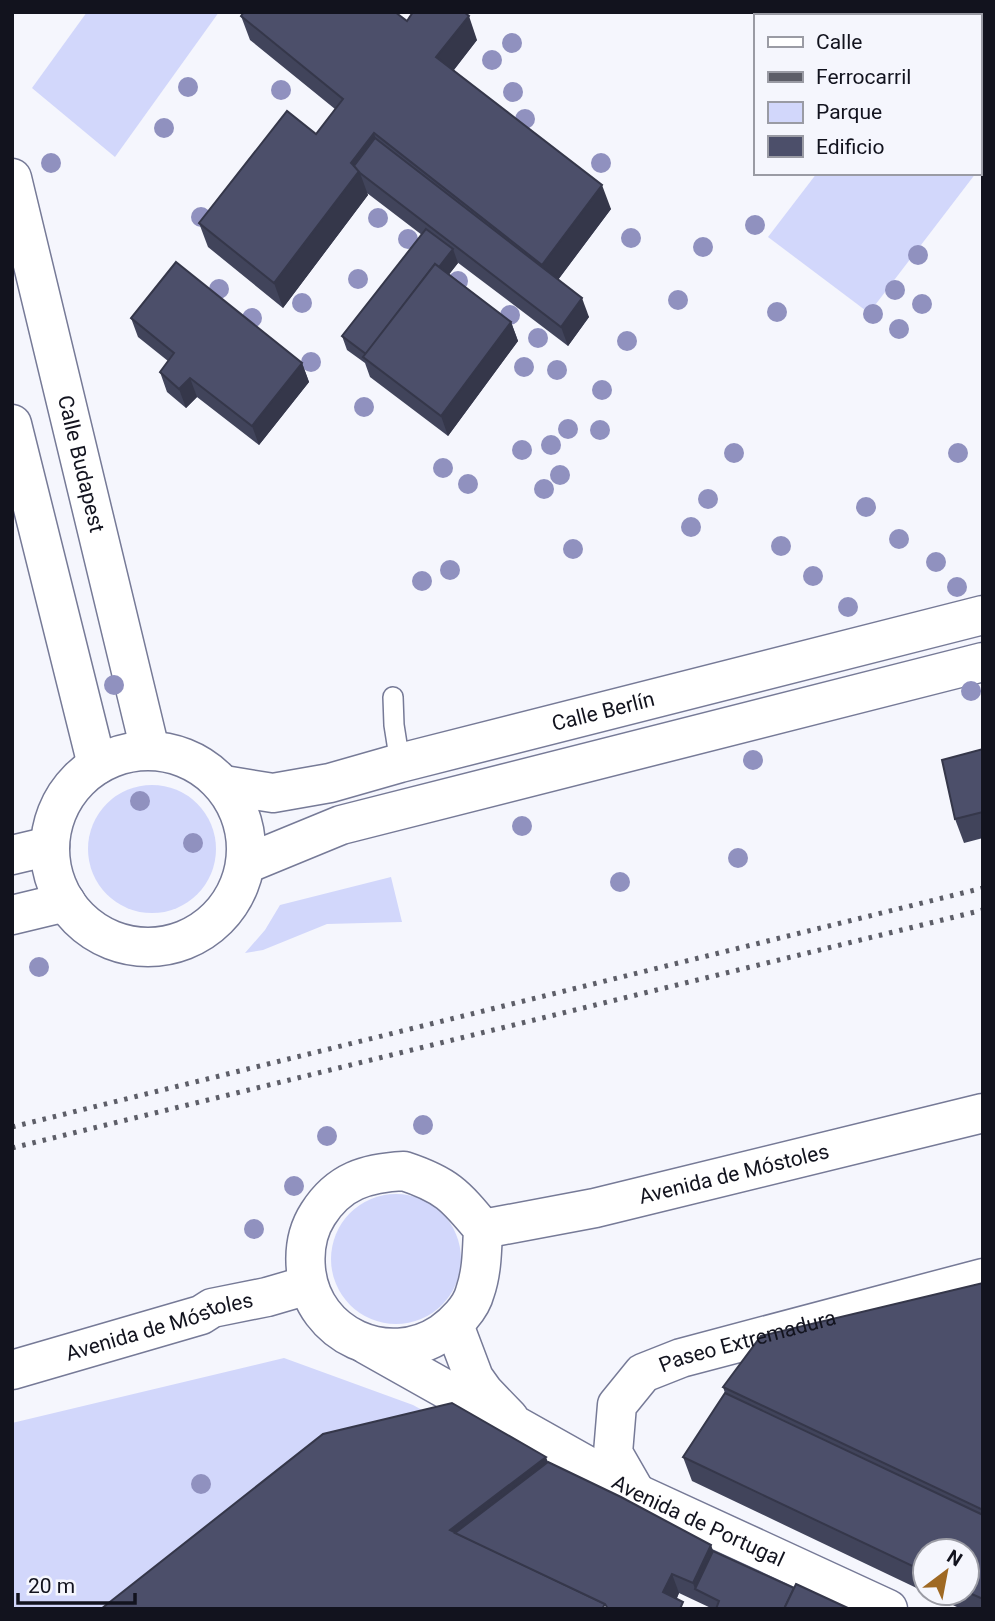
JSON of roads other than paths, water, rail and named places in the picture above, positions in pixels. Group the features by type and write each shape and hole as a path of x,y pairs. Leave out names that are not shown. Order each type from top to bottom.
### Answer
{"street":[{"name":"Calle Budapest","path":"12,178 150,750"},
{"path":"12,424 97,765"},
{"name":"Calle Berlín","path":"224,786 273,793 330,783 983,615"},
{"path":"246,864 341,825 983,662"},
{"path":"150,750 177,755 203,767 224,786 239,809 246,836 246,864 238,890 224,912 205,930 182,942 156,947 130,946 104,937 83,922 66,902 57,885 51,865 50,846 54,822 63,800 78,780 97,765 122,754 150,750"},
{"path":"12,855 50,846"},
{"path":"12,915 66,902"},
{"name":"Avenida de Móstoles","path":"483,1229 595,1208 983,1113"},
{"path":"404,1171 433,1181 458,1199 483,1229 482,1260 475,1296 454,1325 428,1342 398,1349 367,1345 340,1331 318,1308 308,1285 304,1252 311,1224 327,1200 349,1182 375,1173 404,1171"},
{"name":"Paseo Extremadura","path":"635,1493 613,1453 617,1405 643,1373 681,1358 983,1278"},
{"name":"Avenida de Móstoles","path":"12,1370 201,1315 212,1308 267,1297 308,1285"},
{"name":"Avenida de Portugal","path":"454,1325 474,1378 515,1425"},
{"name":"Avenida de Portugal","path":"367,1345 447,1390 467,1406 515,1425 635,1493 888,1609"}],"lane":[{"path":"393,697 400,763"}],"railway":[{"path":"12,1127 983,888"},
{"path":"12,1148 983,910"}]}
